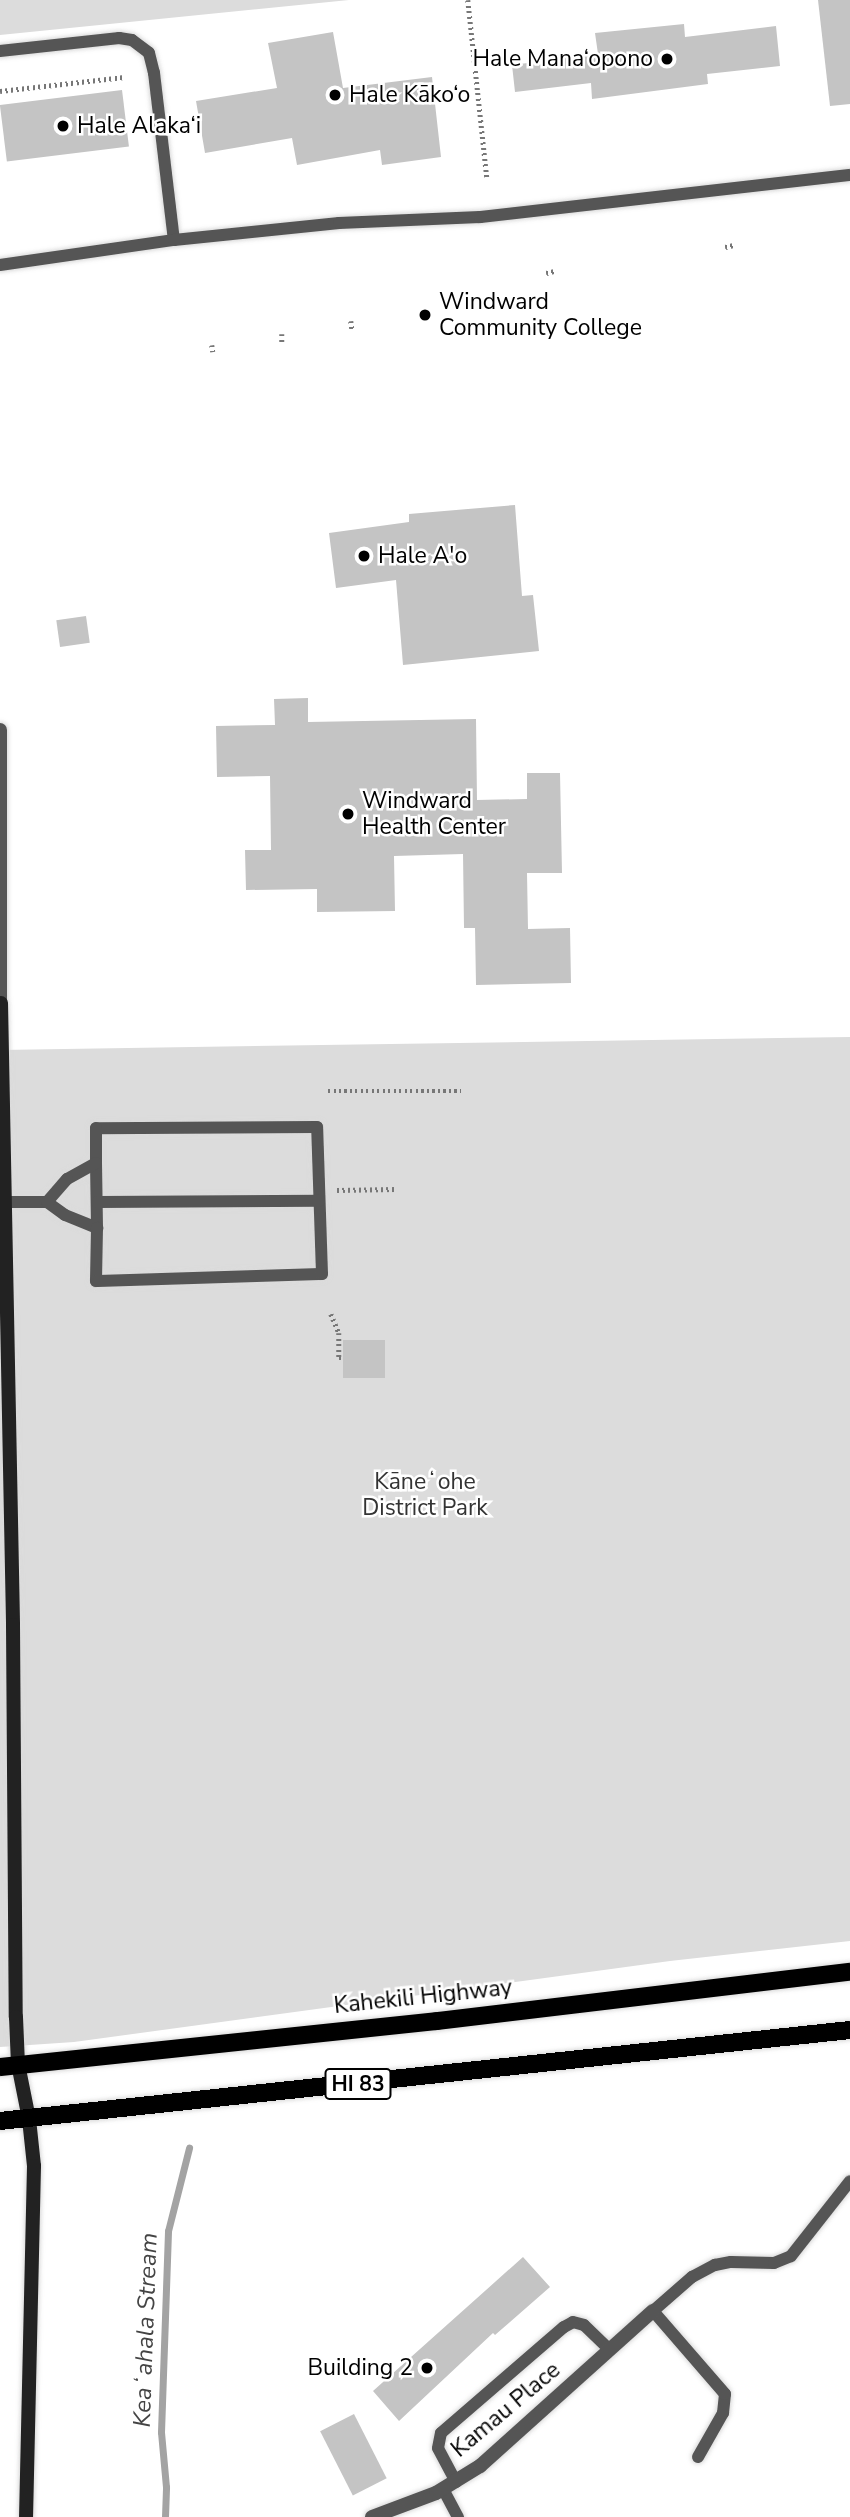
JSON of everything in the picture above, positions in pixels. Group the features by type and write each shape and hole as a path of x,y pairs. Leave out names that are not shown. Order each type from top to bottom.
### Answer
{"main road":[{"name":"Kahekili Highway","path":"9,2066 437,2021 850,1972"},
{"name":"HI 83","path":"0,2121 850,2030"}],"street":[{"path":"0,738 9,2066 29,2119 33,2166 26,2517"},
{"name":"Kamau Place","path":"372,2517 449,2485 480,2466 653,2311"}],"lane":[{"path":"0,51 120,38 132,40 149,52 156,86 174,240"},
{"path":"0,265 174,240 339,223 480,217 850,175"},
{"path":"317,1127 322,1274 96,1281 96,1163 96,1128 317,1127"},
{"path":"47,1202 68,1179 96,1163"},
{"path":"97,1202 319,1201"},
{"path":"5,1202 47,1202 65,1215 97,1228"},
{"path":"698,2457 723,2413 725,2394 653,2311 692,2277 715,2265 731,2262 774,2263 791,2256 850,2180"},
{"path":"458,2517 438,2448 441,2433 573,2322 584,2325 610,2350"}],"path":[{"path":"468,0 487,177"},
{"path":"0,91 124,77"},
{"path":"725,247 734,245"},
{"path":"546,273 554,271"},
{"path":"351,321 352,329"},
{"path":"282,334 282,342"},
{"path":"212,345 213,352"},
{"path":"328,1091 461,1091"},
{"path":"329,1190 396,1189"},
{"path":"331,1314 339,1333 339,1358 343,1358"}],"green space":[{"path":"0,0 349,0 0,35"},
{"name":"Kāneʻohe District Park","path":"850,1037 850,1941 670,1961 74,2042 0,2047 0,1050"}],"building":[{"path":"818,0 850,0 850,104 830,106"},
{"name":"Hale Mana‘opono","path":"684,24 685,37 776,26 780,66 707,74 708,84 592,99 591,83 515,92 512,65 598,54 595,33"},
{"name":"Hale Kāko‘o","path":"333,32 343,88 432,77 441,157 382,165 380,150 297,165 292,138 205,153 196,101 277,88 268,43"},
{"name":"Hale Alaka‘i","path":"122,90 129,147 7,162 0,105"},
{"path":"515,505 522,596 533,595 539,651 403,665 396,580 336,588 329,533 409,522 409,514"},
{"path":"86,616 90,643 60,647 56,620"},
{"name":"Windward Health Center","path":"308,698 308,722 476,719 477,800 527,799 527,773 560,773 562,873 527,873 528,929 570,928 571,983 476,985 475,928 464,928 463,854 394,856 395,911 317,912 317,889 246,890 245,850 271,850 270,776 217,777 216,726 275,725 274,699"},
{"path":"343,1340 385,1340 385,1378 343,1378"},
{"path":"523,2257 550,2287 495,2335 493,2333 399,2421 373,2391"},
{"path":"354,2414 387,2478 353,2495 320,2431"}],"waterway":[{"name":"Keaʻahala Stream","path":"165,2517 166,2487 161,2432 168,2231 189,2148"}],"place":[{"name":"Hale Mana‘opono","path":"667,59"},
{"name":"Hale Kāko‘o","path":"335,95"},
{"name":"Hale Alaka‘i","path":"63,126"},
{"name":"Windward Community College","path":"425,315"},
{"name":"Hale A'o","path":"364,556"},
{"name":"Windward Health Center","path":"348,814"},
{"name":"Building 2","path":"427,2368"}]}
